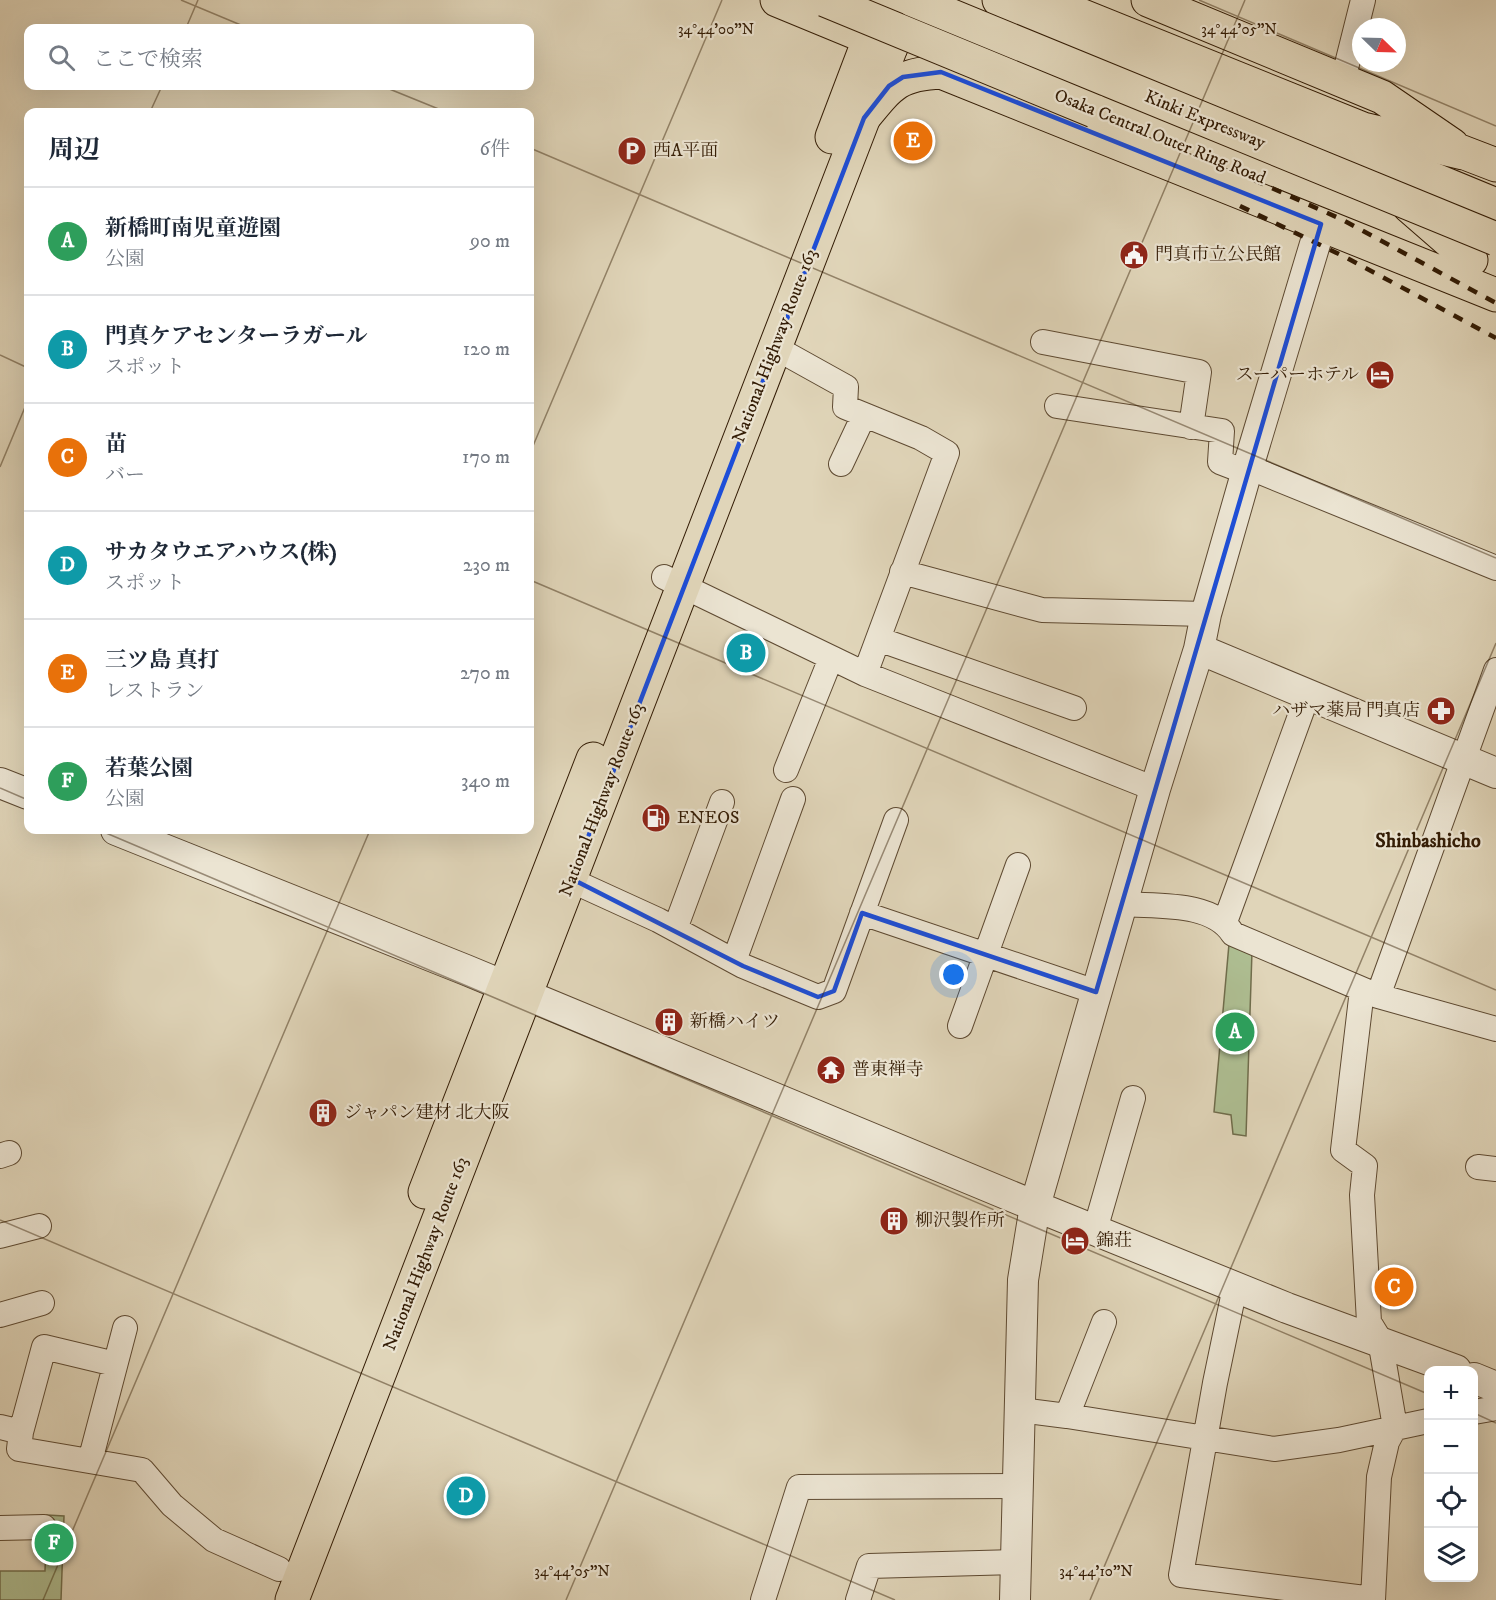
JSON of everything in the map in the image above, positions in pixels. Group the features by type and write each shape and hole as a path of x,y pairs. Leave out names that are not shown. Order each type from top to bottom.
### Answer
{"main road":[{"path":"777,0 823,9 880,43"},
{"path":"955,0 1351,163 1388,188 1483,266"},
{"name":"Kinki Expressway","path":"999,0 1496,205"},
{"path":"1043,0 1363,129 1463,153"},
{"path":"1089,0 1140,9 1343,80 1410,114 1463,153"},
{"name":"Kinki Expressway","path":"896,2 1496,239"},
{"name":"National Highway Route 163","path":"674,581 774,347 864,118 880,43 896,2"},
{"path":"823,9 848,55 851,88"},
{"name":"Osaka Central Outer Ring Road","path":"823,9 1094,111 1483,266"},
{"path":"1140,9 1463,153 1496,165"},
{"name":"National Highway Route 163","path":"268,1600 561,875 674,581 851,88 880,43"},
{"path":"864,118 889,86 903,77 917,73 941,72 1496,295"},
{"name":"National Highway Route 163","path":"292,1600 515,992"}],"street":[{"path":"1343,80 1364,0"},
{"path":"1015,1600 1023,1280 1035,1206 1155,789 1199,649 1206,614 1247,470 1321,224"},
{"path":"1043,342 1199,372 1191,427"},
{"path":"774,347 846,387 845,407 921,438 947,453 866,675"},
{"path":"1057,406 1222,432 1220,462 1247,470 1496,568"},
{"path":"841,464 864,415"},
{"path":"902,572 1042,610 1206,614"},
{"path":"674,581 866,675 1155,789"},
{"path":"878,639 1074,708"},
{"path":"1199,649 1496,773"},
{"path":"786,770 831,658"},
{"path":"1235,1287 1181,1575 1373,1599 1379,1478 1387,1442 1395,1427 1380,1340 1370,1322 1362,1195 1365,1166 1343,1150 1370,993 1464,759 1496,670"},
{"path":"1225,922 1308,694"},
{"path":"0,783 24,792"},
{"path":"734,961 793,799"},
{"path":"675,929 722,802"},
{"path":"561,875 675,929 734,961 818,997 834,991 896,820"},
{"path":"126,834 1235,1287 1444,1366"},
{"path":"960,1026 1018,865"},
{"path":"1122,904 1200,911 1225,922 1233,934 1370,993 1496,1029"},
{"path":"862,913 1096,992"},
{"path":"1095,1230 1133,1098"},
{"path":"0,1236 39,1226"},
{"path":"0,1315 42,1303"},
{"path":"1067,1416 1104,1322"},
{"path":"90,1461 125,1328"},
{"path":"116,1364 44,1347 11,1429 19,1449 142,1470 172,1505 214,1539 279,1569"},
{"path":"1478,1380 1496,1387"},
{"path":"1478,1411 1496,1408"},
{"path":"1020,1410 1274,1449 1339,1440 1424,1422"},
{"path":"763,1600 799,1487 1018,1486"},
{"path":"0,1528 44,1527"},
{"path":"858,1600 869,1566 1016,1562"}],"highlighted area":[{"path":"941,72 959,78 1321,224 1096,992 862,913 834,991 818,997 743,966 572,879 864,118 889,86 903,77"}],"green space":[{"path":"1229,944 1252,951 1246,1136 1233,1134 1231,1115 1214,1112"},
{"path":"47,1515 64,1516 61,1600 0,1600 0,1571 45,1571"}],"railway":[{"path":"1254,180 1343,220 1496,303"},
{"path":"1240,206 1347,258 1496,338"}],"place":[{"name":"三ツ島 真打","path":"913,141"},
{"name":"西A平面","path":"632,151"},
{"name":"門真市立公民館","path":"1134,255"},
{"name":"スーパーホテル","path":"1380,375"},
{"name":"門真ケアセンターラガール","path":"746,653"},
{"name":"ハザマ薬局 門真店","path":"1441,711"},
{"name":"ENEOS","path":"656,818"},
{"name":"新橋ハイツ","path":"669,1022"},
{"name":"新橋町南児童遊園","path":"1235,1032"},
{"name":"普東禅寺","path":"831,1070"},
{"name":"ジャパン建材 北大阪","path":"323,1113"},
{"name":"柳沢製作所","path":"894,1221"},
{"name":"錦荘","path":"1075,1241"},
{"name":"苗","path":"1394,1287"},
{"name":"サカタウエアハウス(株)","path":"466,1496"},
{"name":"若葉公園","path":"54,1543"}],"district":[{"name":"Shinbashicho","path":"1428,841"}]}
